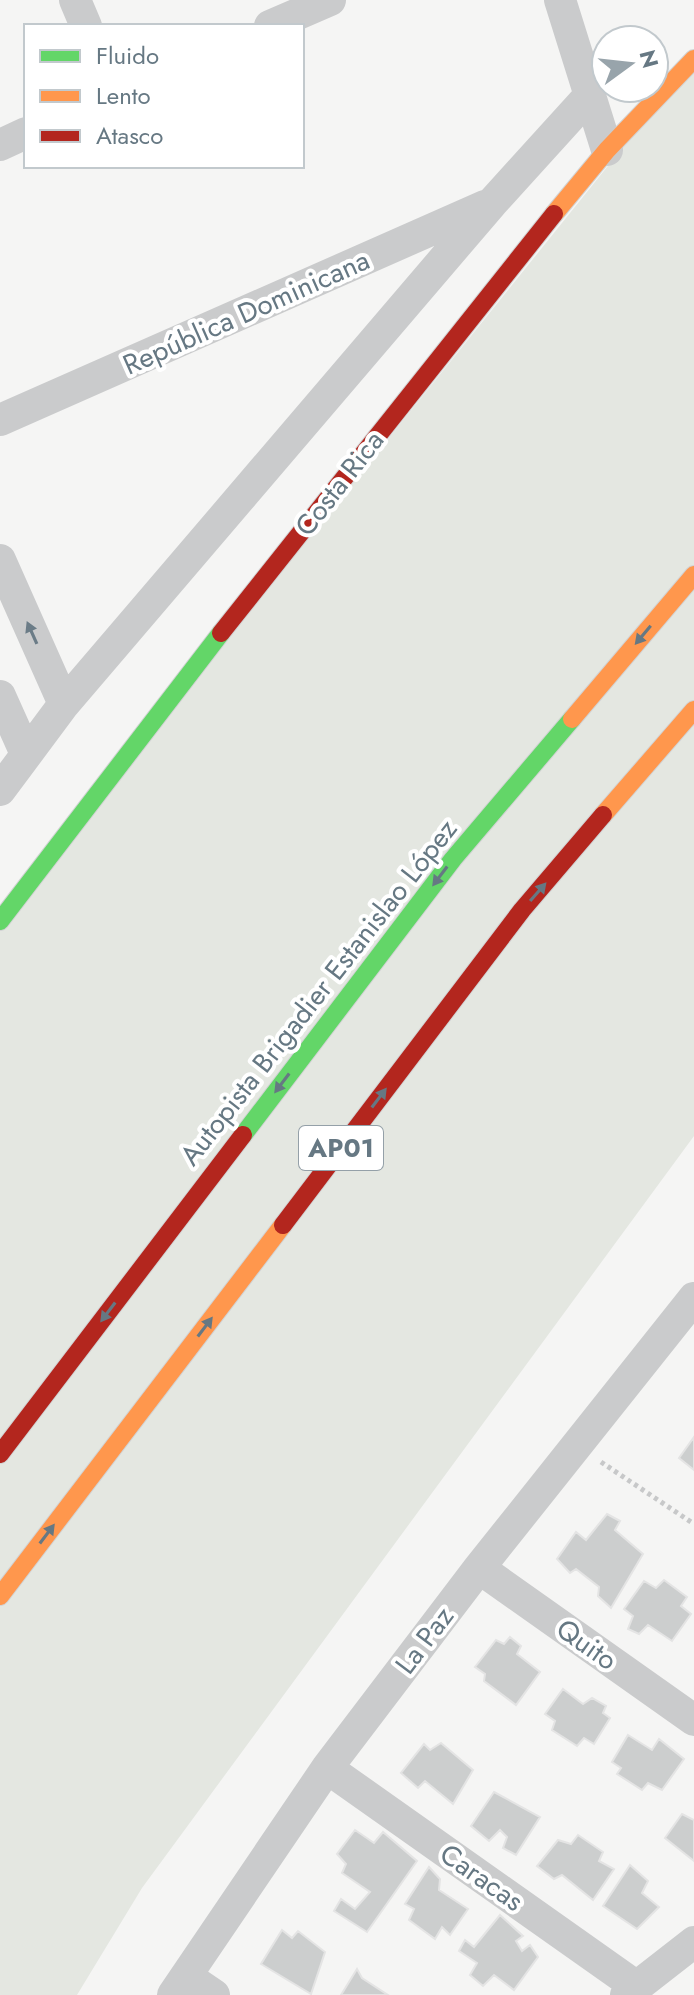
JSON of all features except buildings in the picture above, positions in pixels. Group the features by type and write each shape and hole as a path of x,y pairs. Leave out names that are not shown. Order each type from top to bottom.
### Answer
{"main road":[{"name":"Costa Rica","path":"0,921 98,790 346,474 607,150 694,59"},
{"name":"Autopista Brigadier Estanislao López","path":"0,1454 453,859 694,575"},
{"name":"AP01","path":"0,1596 522,910 694,710"}],"street":[{"path":"75,0 85,24"},
{"path":"275,24 330,0"},
{"path":"0,790 64,704 492,203 590,95 560,0"},
{"path":"593,104 607,150"},
{"path":"0,145 24,134"},
{"name":"República Dominicana","path":"0,420 492,203"},
{"path":"0,560 64,704"},
{"path":"0,696 26,754"},
{"name":"La Paz","path":"180,1985 327,1768 479,1568 694,1298"},
{"name":"Quito","path":"479,1568 694,1720"},
{"name":"Caracas","path":"327,1768 632,1991"},
{"path":"632,1991 694,1942"},
{"path":"180,1985 214,1995"}],"path":[{"path":"577,1446 694,1524"}],"shaded area":[{"path":"694,59 694,1136 142,1888 77,1995 0,1995 0,921 658,104 670,104 670,89"}],"traffic: fast":[{"path":"0,921 221,633"},
{"path":"243,1135 453,859 572,719"}],"traffic: slow":[{"path":"554,214 607,150 694,59"},
{"path":"572,719 694,575"},
{"path":"603,815 694,710"},
{"path":"0,1596 283,1225"}],"traffic: jam":[{"path":"221,633 554,214"},
{"path":"283,1225 522,910 603,815"},
{"path":"0,1454 243,1135"}]}
